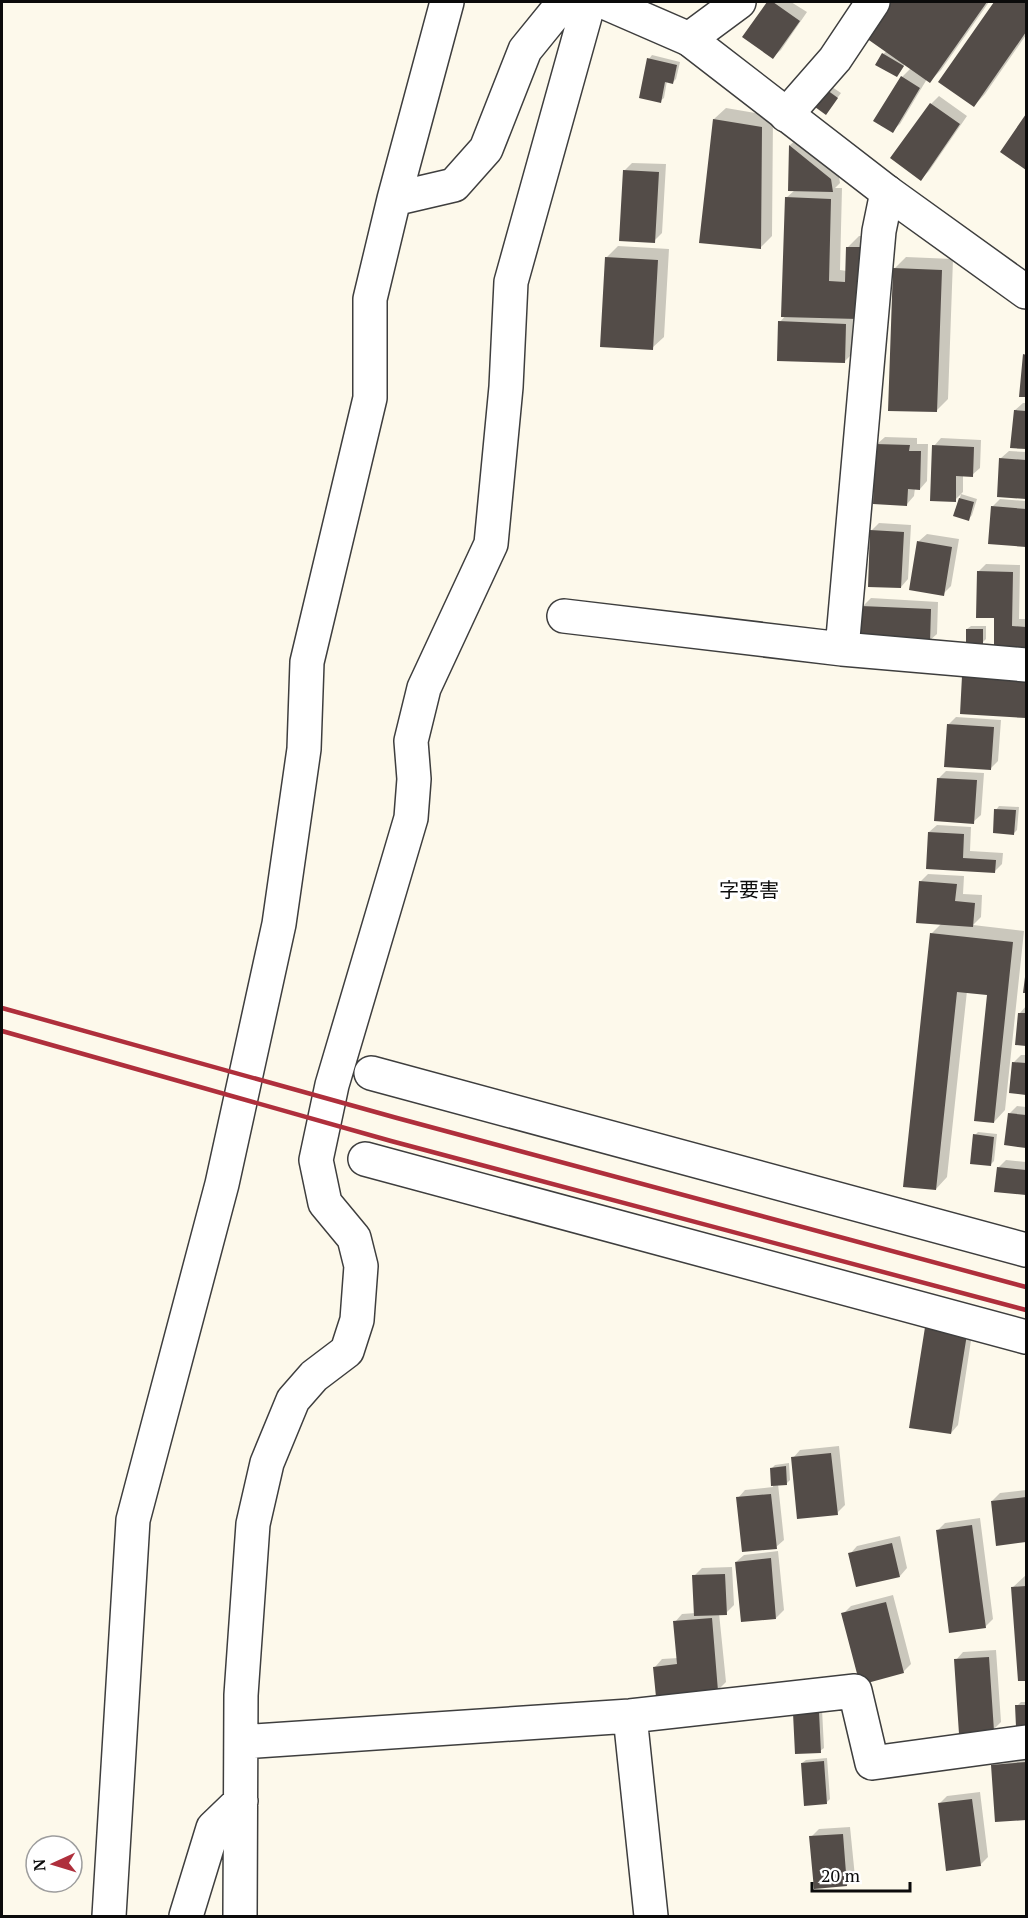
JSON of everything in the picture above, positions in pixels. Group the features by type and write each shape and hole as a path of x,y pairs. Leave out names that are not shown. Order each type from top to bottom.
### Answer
{"street":[{"path":"110,1917 133,1520 222,1184 279,924 304,749 307,663 370,398 370,299 394,199 447,2"},
{"path":"394,199 454,185 486,149 525,50 564,2"},
{"path":"240,1917 241,1695 253,1524 267,1463 293,1400 314,1376 347,1351 357,1320 361,1266 354,1238 324,1203 316,1160 332,1084 411,818 414,779 411,741 424,688 491,543 506,387 511,282 589,2"},
{"path":"604,2 689,39 887,192 1026,292"},
{"path":"689,39 739,2"},
{"path":"786,115 835,59 873,2"},
{"path":"842,649 879,231 887,192"},
{"path":"564,616 842,649 1026,665"},
{"path":"371,1073 1026,1250"},
{"path":"365,1159 1026,1337"},
{"path":"241,1742 630,1716 855,1691 872,1763 1026,1742"},
{"path":"630,1716 651,1917"},
{"path":"186,1917 213,1828 241,1801"}],"building":[{"path":"767,2 773,2 800,21 773,59 742,37"},
{"path":"891,2 987,2 930,83 866,38"},
{"path":"994,2 1026,2 1026,32 974,107 938,82"},
{"path":"882,53 904,66 897,77 875,65"},
{"path":"647,58 677,65 673,84 665,82 661,103 639,98"},
{"path":"901,76 920,88 893,133 873,121"},
{"path":"827,90 838,98 826,115 815,107"},
{"path":"930,103 960,124 921,181 890,158"},
{"path":"1026,114 1026,170 1000,152"},
{"path":"713,119 762,127 761,249 699,243"},
{"path":"789,145 831,179 833,192 788,191"},
{"path":"623,170 659,172 655,243 619,241"},
{"path":"785,197 831,199 829,281 845,282 846,247 861,247 858,319 781,317"},
{"path":"605,257 658,260 653,350 600,347"},
{"path":"893,268 942,270 937,412 888,411"},
{"path":"778,321 846,324 845,363 777,361"},
{"path":"1023,354 1026,355 1026,397 1019,397"},
{"path":"1014,410 1026,411 1026,449 1010,448"},
{"path":"875,444 910,445 909,451 921,451 920,490 908,489 907,506 873,504"},
{"path":"932,445 974,447 973,477 956,476 956,502 930,501"},
{"path":"999,458 1026,460 1026,499 997,497"},
{"path":"959,498 974,502 969,521 953,516"},
{"path":"991,506 1026,509 1026,547 988,544"},
{"path":"870,530 904,532 901,588 868,587"},
{"path":"917,541 952,547 944,596 909,590"},
{"path":"977,571 1013,572 1012,626 1026,627 1026,652 994,652 994,618 976,618"},
{"path":"861,606 931,609 930,643 860,640"},
{"path":"966,629 983,629 983,644 966,644"},
{"path":"962,676 1026,680 1026,718 960,714"},
{"path":"947,724 994,727 991,770 944,767"},
{"path":"937,778 977,780 974,824 934,821"},
{"path":"994,809 1016,810 1014,835 993,833"},
{"path":"928,832 964,834 963,858 996,860 995,873 926,869"},
{"path":"919,881 957,884 955,901 975,903 973,927 916,923"},
{"path":"930,933 1013,942 994,1123 974,1121 987,995 957,992 936,1190 903,1187"},
{"path":"1025,977 1026,993 1023,993"},
{"path":"1018,1013 1026,1013 1026,1046 1015,1045"},
{"path":"1012,1062 1026,1063 1026,1095 1009,1093"},
{"path":"1008,1113 1026,1115 1026,1148 1004,1145"},
{"path":"973,1134 994,1137 991,1166 970,1164"},
{"path":"997,1167 1026,1170 1026,1195 994,1192"},
{"path":"926,1321 968,1328 951,1434 909,1428"},
{"path":"831,1453 838,1515 797,1519 791,1457"},
{"path":"786,1466 787,1485 771,1486 770,1468"},
{"path":"771,1494 777,1549 742,1552 736,1497"},
{"path":"1026,1497 1026,1542 996,1546 991,1501"},
{"path":"972,1525 986,1628 949,1633 936,1530"},
{"path":"892,1543 900,1577 856,1587 848,1553"},
{"path":"771,1558 776,1619 741,1622 735,1562"},
{"path":"725,1574 727,1615 694,1616 692,1575"},
{"path":"1026,1586 1026,1681 1018,1681 1011,1587"},
{"path":"886,1602 904,1673 860,1685 841,1613"},
{"path":"712,1618 718,1691 656,1697 653,1667 677,1664 673,1621"},
{"path":"989,1657 994,1731 959,1734 954,1659"},
{"path":"1015,1705 1026,1705 1026,1727 1016,1727"},
{"path":"819,1712 821,1753 795,1754 793,1713"},
{"path":"824,1761 827,1804 804,1806 801,1763"},
{"path":"1026,1762 1026,1820 995,1822 991,1765"},
{"path":"972,1799 981,1866 946,1871 938,1803"},
{"path":"843,1834 847,1886 814,1889 809,1836"}],"railway":[{"path":"2,1008 397,1118 1026,1287"},
{"path":"2,1031 391,1141 1026,1310"}],"district":[{"name":"字要害","path":"749,890"}]}
